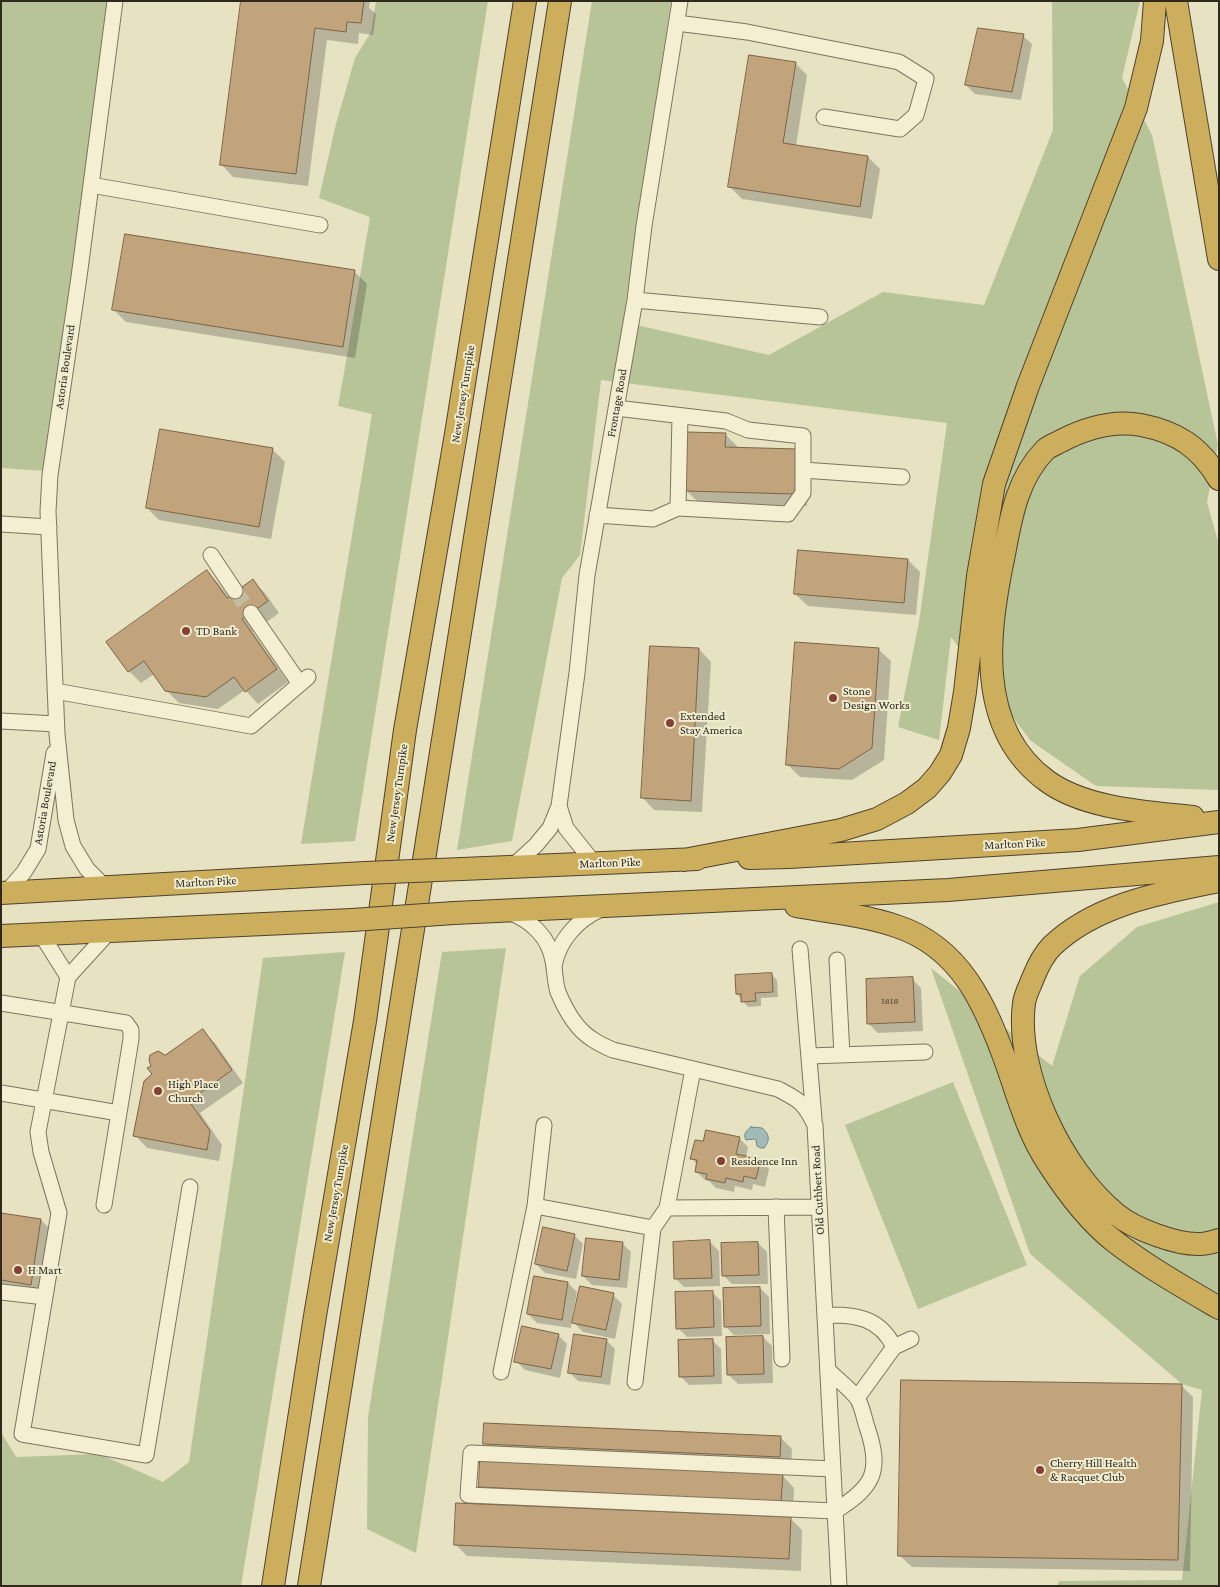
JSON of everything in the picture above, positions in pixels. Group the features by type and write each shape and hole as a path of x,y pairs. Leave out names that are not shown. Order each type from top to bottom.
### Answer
{"highway":[{"name":"New Jersey Turnpike","path":"273,1586 315,1316 365,1021 405,730 456,434 526,1"},
{"path":"309,1586 560,1"},
{"path":"684,860 841,830 877,819 907,803 927,788 940,773 951,755 959,728 965,692 978,576 994,484 1028,386 1136,108 1152,41 1155,1"},
{"path":"1176,1 1219,259"},
{"path":"1219,479 1201,453 1182,440 1162,429 1127,422 1102,425 1075,434 1046,449 1023,480 1013,510 992,622 990,656 995,698 1003,725 1029,766 1048,782 1093,802 1133,810 1219,821"},
{"name":"Marlton Pike","path":"4,893 365,873 789,857 1078,840 1219,821"},
{"path":"1,936 352,920 499,910 948,890 1219,867"},
{"path":"1219,881 1140,899 1101,914 1068,932 1050,948 1036,970 1024,1002 1023,1033 1026,1060 1041,1107 1065,1153 1091,1190 1117,1215 1141,1228 1168,1239 1200,1244 1219,1240"},
{"path":"758,898 876,920 898,926 922,938 960,968 988,1014 1029,1128 1047,1163 1070,1195 1113,1241 1167,1277 1219,1308"}],"street":[{"name":"Astoria Boulevard","path":"106,888 87,869 73,846 66,820 57,729 49,527 50,475 115,1"},
{"name":"Frontage Road","path":"512,867 536,845 550,828 559,806 577,673 587,575 635,300 644,226 680,1"},
{"path":"677,23 747,32 899,62 926,80 916,115 900,129 824,117"},
{"path":"91,185 320,225"},
{"path":"635,300 820,318"},
{"path":"597,515 653,519 678,508 788,514 803,493 803,436 748,430 726,421 616,408"},
{"path":"678,508 680,416"},
{"path":"803,470 902,477"},
{"path":"1,524 49,527"},
{"path":"211,555 235,591"},
{"path":"55,691 251,726 304,680 251,613"},
{"path":"1,721 57,729"},
{"name":"Astoria Boulevard","path":"4,893 24,872 38,849 57,729"},
{"name":"Frontage Road","path":"559,806 566,828 594,863"},
{"name":"Old Cuthbert Road","path":"554,968 562,943 574,928 594,912 619,905"},
{"name":"Old Cuthbert Road","path":"499,910 519,917 537,929 549,947 558,991 567,1012 591,1039 613,1050 778,1089 799,1100 807,1109 815,1125 839,1586"},
{"path":"110,931 68,977 38,1132 41,1152 59,1213 22,1434 146,1454 190,1187"},
{"path":"41,934 68,977"},
{"path":"800,949 815,1125"},
{"path":"837,960 842,1055"},
{"path":"1,1003 126,1023 131,1030 132,1039 104,1205"},
{"path":"809,1056 925,1052"},
{"path":"635,1382 653,1228 667,1208 693,1069"},
{"path":"1,1093 119,1112"},
{"path":"501,1372 534,1206 544,1125"},
{"path":"534,1206 653,1228"},
{"path":"776,1207 782,1359"},
{"path":"667,1208 819,1207"},
{"path":"1,1292 45,1298"},
{"path":"825,1314 855,1316 869,1320 889,1337 894,1347"},
{"path":"858,1398 894,1347 911,1339"},
{"path":"828,1370 858,1398 875,1453 871,1477 864,1488 854,1499 835,1511 468,1496 472,1453 833,1469"}],"green space":[{"path":"1,1 109,1 45,471 1,468"},
{"path":"376,1 488,1 355,841 301,844 372,414 338,406 370,217 319,198 336,124 355,58 371,32"},
{"path":"592,1 671,1 623,322 769,355 883,292 984,305 1053,130 1052,1 1140,1 1122,78 1152,135 1218,445 1207,502 1219,545 1219,790 1096,786 1031,741 951,637 939,740 898,727 919,622 947,423 601,380 580,555 562,578 512,841 457,850"},
{"path":"1219,902 1219,1586 1057,1586 1059,1581 1182,1580 1202,1390 1182,1384 1030,1254 931,968 1052,1066 1080,976 1137,927"},
{"path":"506,948 416,1553 367,1529 368,1417 442,952"},
{"path":"345,952 241,1586 1,1586 1,1432 16,1457 99,1454 163,1482 189,1462 263,958"},
{"path":"953,1082 1027,1265 918,1309 845,1125"}],"water":[{"path":"751,1127 762,1128 767,1133 768,1140 764,1148 757,1146 754,1139 746,1140 746,1133"}],"building":[{"path":"241,1 364,1 361,23 347,22 346,32 315,28 296,174 220,165"},
{"path":"978,28 1024,34 1012,92 965,85"},
{"path":"749,55 796,62 783,143 868,156 860,207 728,187"},
{"path":"125,234 355,270 343,347 112,310"},
{"path":"160,429 273,448 259,527 146,508"},
{"path":"687,432 726,433 725,447 797,449 795,494 685,491"},
{"path":"798,550 908,559 904,603 794,594"},
{"name":"TD Bank","path":"207,570 227,598 253,579 268,601 242,619 277,669 245,692 234,677 206,697 165,691 144,661 128,672 106,642"},
{"name":"Stone Design Works","path":"795,642 879,648 872,748 839,769 786,765"},
{"name":"Extended Stay America","path":"650,646 699,648 691,801 641,798"},
{"path":"772,973 773,992 755,993 756,1001 741,1002 741,994 736,994 735,975"},
{"path":"913,977 915,1022 867,1024 866,979"},
{"path":"203,1029 232,1070 189,1101 210,1131 207,1150 133,1136 144,1081 152,1074 147,1068 151,1066 150,1055 158,1051 165,1055"},
{"path":"706,1130 740,1137 736,1154 761,1159 756,1179 744,1176 743,1182 726,1178 725,1183 706,1179 707,1174 695,1172 697,1160 690,1159 695,1140 703,1141"},
{"path":"1,1213 41,1219 31,1285 1,1280"},
{"path":"543,1227 575,1234 567,1271 535,1264"},
{"path":"586,1238 623,1242 619,1280 582,1276"},
{"path":"710,1240 712,1278 674,1279 673,1242"},
{"path":"758,1242 759,1275 722,1276 721,1243"},
{"path":"534,1276 568,1282 562,1320 527,1314"},
{"path":"580,1286 614,1293 606,1330 572,1323"},
{"path":"760,1287 761,1326 724,1327 723,1288"},
{"path":"713,1291 714,1327 676,1329 675,1292"},
{"path":"522,1326 559,1334 551,1369 514,1362"},
{"path":"574,1334 607,1339 601,1377 568,1373"},
{"path":"763,1336 764,1374 727,1375 726,1337"},
{"path":"713,1339 714,1376 679,1377 678,1340"},
{"name":"Cherry Hill Health & Racquet Club","path":"901,1380 1182,1384 1178,1560 898,1556"},
{"path":"484,1423 781,1436 780,1457 483,1444"},
{"path":"480,1460 783,1474 781,1502 479,1487"},
{"path":"456,1503 791,1517 789,1559 454,1545"}],"tunnel":[{"path":"235,591 251,613"}],"place":[{"name":"TD Bank","path":"186,631"},
{"name":"Stone Design Works","path":"833,698"},
{"name":"Extended Stay America","path":"670,723"},
{"name":"High Place Church","path":"158,1091"},
{"name":"Residence Inn","path":"721,1161"},
{"name":"H Mart","path":"18,1270"},
{"name":"Cherry Hill Health & Racquet Club","path":"1040,1470"}]}
